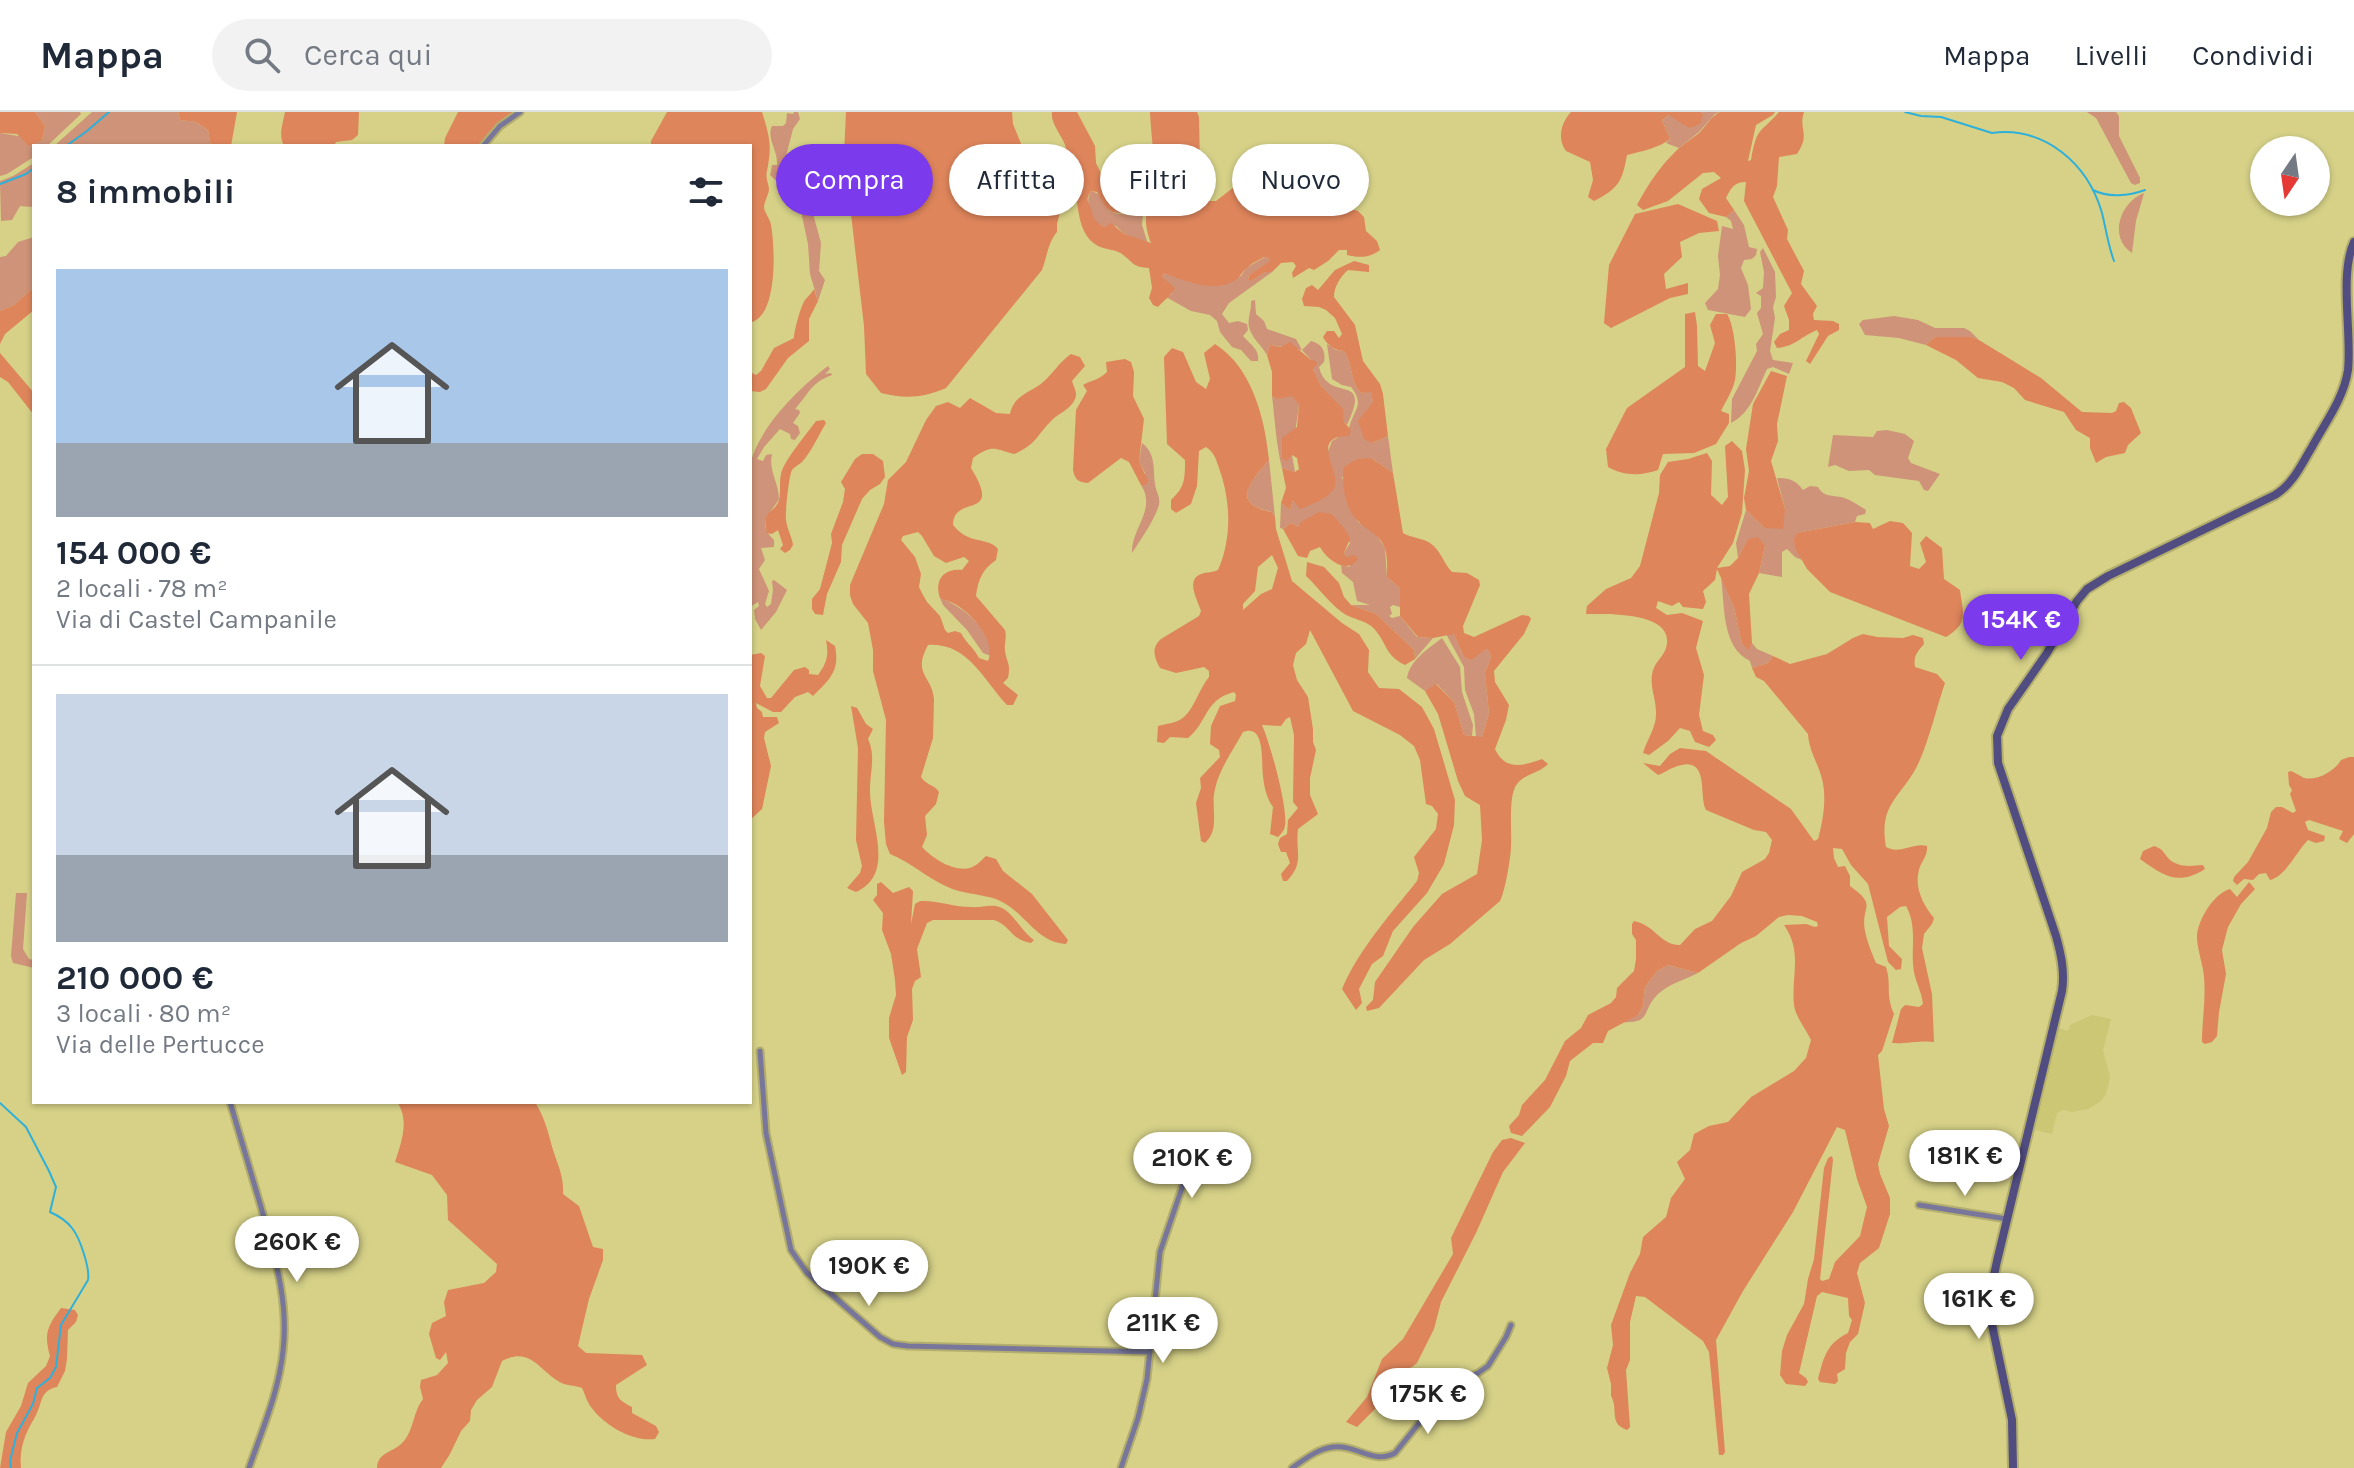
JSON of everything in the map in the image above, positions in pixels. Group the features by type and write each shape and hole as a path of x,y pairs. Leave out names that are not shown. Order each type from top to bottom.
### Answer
{"street":[{"path":"485,144 506,121 520,112"},
{"path":"2013,1468 2012,1420 1989,1308 1994,1273 2062,991 2063,972 2056,936 1998,763 1996,748 2000,726 2011,704 2087,589 2275,495 2293,479 2345,383 2349,262 2354,242"},
{"path":"760,1051 766,1133 791,1250 807,1273 880,1337 908,1346 1150,1352"},
{"path":"231,1104 276,1260 284,1311 283,1352 278,1376 249,1468"},
{"path":"1121,1468 1143,1397 1160,1252 1198,1141"},
{"path":"1919,1205 2007,1219"},
{"path":"1292,1468 1331,1447 1347,1448 1377,1458 1393,1454 1449,1386 1488,1366 1511,1325"}],"shaded area":[{"path":"0,112 35,112 45,126 42,140 29,146 17,134 0,133"},
{"path":"35,112 81,114 49,144 32,144 32,158 0,176 0,133 42,140 45,126"},
{"path":"92,112 178,112 180,120 196,122 208,130 211,144 56,144"},
{"path":"178,112 237,112 231,144 211,144 208,130 196,122 180,120"},
{"path":"285,112 359,112 358,135 352,140 335,144 283,144 281,133"},
{"path":"458,112 513,112 480,144 444,144"},
{"path":"667,112 762,112 769,142 766,176 769,190 764,208 770,223 774,263 766,307 752,322 752,144 651,144"},
{"path":"798,112 800,119 793,129 789,144 776,144 776,154 770,135 772,126 783,126 787,113"},
{"path":"846,112 1012,112 1021,144 949,144 949,216 1059,216 1057,232 1042,270 946,388 930,394 898,396 881,393 866,374 864,326 851,216 933,216 933,144 844,144"},
{"path":"1052,112 1077,112 1095,146 1100,171 1100,197 1097,192 1091,191 1088,200 1094,218 1105,227 1111,223 1124,234 1151,243 1147,216 1216,216 1216,201 1232,189 1232,216 1363,216 1366,231 1377,241 1380,250 1360,257 1347,255 1347,250 1339,250 1314,270 1309,268 1293,278 1296,266 1293,262 1281,263 1272,272 1248,280 1249,275 1269,262 1270,258 1264,257 1234,281 1217,286 1164,273 1162,277 1175,288 1158,307 1149,298 1152,288 1149,268 1136,266 1119,252 1101,247 1086,235 1079,216 1084,216 1084,144 1064,144"},
{"path":"1150,112 1197,112 1200,144 1153,144"},
{"path":"1571,112 1703,114 1700,124 1689,128 1669,115 1662,120 1670,139 1656,147 1627,155 1618,183 1594,201 1588,197 1593,180 1590,162 1566,151 1562,141 1563,126"},
{"path":"1701,112 1720,112 1679,148 1666,143 1670,139 1662,120 1669,115 1703,114"},
{"path":"1720,112 1775,112 1756,125 1748,161 1760,132 1779,112 1804,112 1801,147 1797,154 1779,157 1773,197 1788,230 1787,239 1804,271 1801,284 1817,306 1814,320 1839,324 1839,330 1828,336 1810,364 1806,361 1819,334 1817,330 1783,347 1777,348 1774,342 1780,334 1789,330 1784,306 1792,293 1744,201 1746,182 1736,184 1726,198 1734,210 1726,217 1709,213 1699,199 1702,189 1721,178 1714,172 1703,173 1668,201 1643,210 1637,205 1666,162"},
{"path":"2087,112 2116,112 2119,116 2119,136 2140,183 2131,183 2096,118"},
{"path":"32,164 32,206 20,206 12,220 1,221 0,181"},
{"path":"772,165 776,165 776,181 770,175"},
{"path":"1091,191 1099,195 1100,216 1143,216 1148,244 1124,234 1116,226 1105,227 1096,223 1088,199"},
{"path":"2144,193 2132,253 2120,238 2120,220 2129,204"},
{"path":"1678,204 1717,221 1719,231 1699,233 1680,242 1682,257 1664,274 1666,289 1688,283 1688,294 1670,298 1611,328 1604,323 1609,265 1635,214"},
{"path":"1734,210 1744,225 1749,247 1757,249 1756,255 1744,260 1741,268 1748,285 1751,309 1745,317 1708,310 1705,303 1718,289 1722,226 1733,229 1726,217"},
{"path":"802,216 814,216 821,243 819,271 825,280 818,301 810,274"},
{"path":"32,238 32,289 14,305 0,311 0,257 6,256 18,242"},
{"path":"1763,248 1775,272 1775,318 1770,351 1773,360 1793,363 1789,374 1773,367 1767,369 1749,407 1731,423 1732,399 1763,334 1757,313 1761,308 1761,296 1756,293 1763,288 1760,252"},
{"path":"1265,257 1270,258 1270,262 1249,275 1248,279 1252,281 1265,272 1272,272 1229,303 1222,314 1229,323 1238,321 1247,324 1248,330 1243,336 1256,350 1258,361 1251,361 1241,350 1232,347 1210,315 1191,311 1166,297 1172,294 1162,277 1164,273 1196,284 1241,276 1246,268"},
{"path":"1354,261 1369,265 1369,272 1348,270 1338,282 1334,297 1355,325 1363,361 1380,384 1383,394 1388,436 1372,443 1364,439 1358,421 1373,402 1371,392 1361,393 1344,351 1332,347 1323,337 1327,331 1334,331 1339,338 1342,334 1335,318 1319,307 1304,306 1302,299 1306,288 1312,285 1318,290 1335,270"},
{"path":"32,289 32,312 5,334 0,344 0,311 14,305"},
{"path":"814,289 818,301 809,319 809,341 788,358 766,389 752,391 752,373 756,375 761,371 774,348 794,338 805,300"},
{"path":"1255,300 1256,314 1267,329 1296,339 1302,350 1270,345 1267,355 1249,327 1251,301"},
{"path":"1695,312 1698,366 1705,371 1715,343 1710,325 1716,314 1727,314 1730,320 1736,373 1733,388 1721,411 1729,414 1729,423 1716,444 1694,453 1663,454 1658,470 1633,474 1608,467 1606,449 1627,408 1685,367 1685,314"},
{"path":"1894,316 1918,320 1935,328 1964,328 1979,340 1971,337 1935,337 1926,345 1899,338 1865,335 1859,324 1863,320"},
{"path":"1935,337 1971,337 1979,340 2041,378 2082,412 2112,413 2119,403 2124,402 2131,408 2141,433 2128,445 2125,453 2106,457 2096,463 2090,438 2076,430 2064,412 2025,400 2014,388 2002,382 1978,378 1956,360 1926,345"},
{"path":"1311,341 1320,346 1324,351 1324,362 1319,367 1324,378 1352,392 1354,408 1347,425 1342,409 1321,386 1311,360 1302,350"},
{"path":"1290,342 1316,361 1313,369 1321,386 1343,409 1344,422 1351,430 1349,436 1330,442 1328,449 1335,483 1330,494 1300,509 1293,500 1290,510 1281,503 1286,488 1282,468 1295,472 1299,469 1297,458 1292,455 1287,461 1282,458 1282,438 1297,427 1299,405 1292,396 1277,399 1272,396 1272,372 1267,355 1270,345 1281,347"},
{"path":"1215,344 1228,354 1254,395 1269,460 1251,484 1247,498 1259,508 1272,512 1275,517 1292,581 1359,634 1369,650 1368,672 1379,688 1399,689 1422,707 1434,729 1455,800 1454,825 1444,864 1427,893 1393,931 1383,956 1372,964 1359,989 1362,1003 1356,1010 1342,989 1366,946 1417,881 1419,873 1414,857 1436,829 1438,814 1426,804 1420,760 1414,746 1400,735 1353,711 1310,630 1306,644 1296,653 1293,665 1297,680 1308,697 1316,750 1310,795 1318,814 1298,829 1298,863 1293,874 1283,881 1281,874 1290,863 1286,852 1281,852 1278,844 1280,838 1287,834 1288,820 1298,808 1293,802 1294,735 1290,717 1281,726 1262,725 1284,805 1285,826 1278,837 1270,834 1273,807 1264,784 1259,739 1256,733 1250,731 1243,732 1220,774 1214,796 1213,831 1205,843 1201,841 1196,803 1201,788 1200,778 1220,757 1219,750 1210,744 1211,726 1220,706 1235,701 1234,692 1217,700 1188,738 1170,737 1164,743 1157,742 1158,726 1178,721 1188,713 1209,677 1209,671 1204,667 1176,673 1160,668 1155,656 1156,646 1161,639 1199,616 1201,611 1193,584 1198,576 1218,570 1228,532 1228,506 1223,481 1214,456 1206,447 1199,451 1197,486 1191,504 1176,513 1171,509 1171,500 1183,482 1185,460 1167,444 1164,357 1172,348 1183,352 1196,382 1206,389 1210,379 1204,353","holes":["1272,555 1278,568 1272,589 1261,594 1243,610 1243,604 1255,591 1258,567"]},
{"path":"1327,344 1344,351 1361,393 1371,391 1372,443 1388,436 1393,473 1371,458 1342,477 1358,522 1374,531 1385,548 1387,577 1400,588 1400,607 1390,607 1392,614 1389,616 1400,616 1417,637 1433,638 1415,659 1414,650 1376,614 1351,605 1370,605 1357,601 1353,582 1342,573 1341,565 1350,567 1344,553 1350,543 1332,514 1299,527 1291,523 1280,528 1281,503 1290,510 1293,500 1333,471 1327,454 1332,441 1351,430 1349,428 1357,407 1357,398 1351,387 1332,379"},
{"path":"0,353 32,391 32,412 8,382 0,377"},
{"path":"1071,354 1080,357 1085,366 1072,381 1076,395 1073,402 1021,451 1014,454 989,449 973,458 971,468 982,495 980,501 960,510 953,525 966,536 998,549 996,560 982,575 976,596 1005,630 1009,669 1008,678 1003,683 1018,695 1013,705 1007,705 965,656 942,646 928,645 922,669 933,691 933,738 921,777 939,792 936,804 925,816 927,835 922,847 937,860 963,869 972,867 986,856 996,859 1003,871 1032,894 1068,940 1066,944 1040,934 1012,908 998,900 950,888 890,854 884,822 886,720 873,671 868,623 853,604 850,585 884,504 888,480 906,462 936,406 948,402 960,408 970,398 996,413 1010,414 1018,399 1042,383","holes":["918,532 934,556 946,563 964,557 969,561 962,570 945,573 939,581 938,592 940,598 954,603 977,623 989,646 988,661 979,658 961,633 945,630 940,616 923,595 915,557 901,540 903,536"]},
{"path":"1125,359 1131,362 1134,372 1133,396 1144,419 1139,461 1148,481 1146,485 1141,485 1129,462 1121,458 1088,483 1082,482 1073,470 1076,410 1087,391 1083,385 1107,372 1106,362"},
{"path":"828,366 830,369 825,374 832,375 814,385 795,409 800,413 793,423 800,433 795,440 780,429 757,459 763,461 766,455 772,454 771,466 779,499 765,523 774,540 774,547 761,548 765,560 759,569 769,591 767,607 771,604 772,581 787,590 776,612 761,630 754,610 759,606 758,602 752,606 752,459 771,423 804,386"},
{"path":"1771,371 1787,376 1777,424 1778,441 1771,461 1785,509 1783,529 1765,528 1746,510 1744,498 1749,471 1746,449 1753,404"},
{"path":"1292,395 1299,405 1292,455 1295,472 1282,468 1272,396 1277,399"},
{"path":"824,420 826,423 812,448 791,473 786,516 793,545 785,553 780,549 783,545 778,530 767,533 767,516 779,500 781,474 786,462 816,421"},
{"path":"1877,431 1905,434 1914,441 1908,458 1911,463 1940,474 1928,491 1919,481 1875,475 1869,470 1849,471 1835,465 1828,467 1833,435 1873,437"},
{"path":"1732,441 1742,451 1745,470 1742,513 1733,543 1717,568 1730,566 1748,539 1758,537 1765,546 1759,573 1749,594 1752,643 1749,650 1742,644 1734,607 1717,569 1715,580 1703,591 1706,602 1703,609 1683,607 1679,602 1672,606 1658,601 1656,608 1667,615 1682,613 1703,621 1696,648 1704,675 1699,715 1703,731 1713,735 1716,740 1709,747 1695,742 1690,731 1680,728 1649,755 1643,753 1656,717 1652,675 1666,648 1667,636 1661,627 1651,621 1623,615 1586,614 1587,606 1606,589 1631,578 1640,566 1659,493 1660,475 1668,462 1707,453 1712,461 1711,495 1722,505 1728,497 1725,446"},
{"path":"1142,443 1152,457 1159,501 1153,520 1132,553 1146,503 1141,485 1146,485 1145,473 1139,461"},
{"path":"862,454 873,454 883,461 885,477 862,499 842,545 841,562 827,594 823,615 815,614 812,599 820,589 832,543 831,534 843,502 845,489 841,482 855,459"},
{"path":"1371,458 1393,473 1403,533 1427,541 1452,572 1467,573 1479,580 1480,585 1463,626 1464,633 1474,637 1522,615 1531,619 1524,634 1494,671 1495,682 1509,705 1495,749 1509,764 1521,765 1542,759 1548,764 1524,778 1514,789 1510,858 1500,901 1450,944 1424,960 1379,1008 1367,1011 1366,1007 1373,1000 1375,982 1413,927 1442,894 1477,874 1482,840 1480,805 1465,796 1438,714 1425,691 1436,684 1454,702 1464,735 1482,737 1489,714 1485,673 1491,657 1486,649 1471,660 1464,657 1454,634 1418,637 1400,616 1400,588 1387,577 1384,546 1353,515 1345,495 1344,467 1357,459"},
{"path":"1269,460 1275,517 1272,512 1251,503 1247,497 1251,483"},
{"path":"1777,478 1792,480 1803,490 1810,486 1818,487 1825,494 1848,499 1866,510 1865,514 1857,516 1855,522 1797,533 1795,544 1802,560 1787,549 1782,552 1782,577 1759,573 1765,546 1748,539 1738,558 1736,543 1746,510 1765,528 1785,509"},
{"path":"1319,512 1332,514 1346,532 1350,539 1344,553 1346,557 1355,555 1358,559 1353,564 1338,564 1327,557 1320,547 1310,551 1307,558 1298,556 1283,529 1291,523 1299,527 1301,522"},
{"path":"1890,521 1903,523 1912,533 1910,566 1919,569 1926,562 1920,543 1926,536 1942,548 1944,579 1960,590 1963,612 1958,627 1946,637 1830,592 1807,569 1795,548 1797,533 1855,522 1870,523 1873,529"},
{"path":"1307,562 1324,567 1339,583 1351,605 1376,614 1414,650 1415,659 1405,665 1390,654 1373,627 1338,609 1306,576"},
{"path":"1721,577 1734,607 1742,644 1749,649 1752,643 1757,649 1773,656 1768,663 1752,668 1750,661 1734,646 1726,624"},
{"path":"940,598 974,620 986,636 991,656 983,653"},
{"path":"1446,634 1454,634 1464,657 1470,659 1486,649 1489,651 1491,657 1485,673 1489,714 1482,737 1476,737 1474,714 1465,690 1464,667"},
{"path":"1863,634 1923,638 1924,644 1915,657 1915,667 1937,674 1945,683 1923,752 1913,774 1889,810 1884,832 1886,847 1891,849 1927,846 1918,883 1923,902 1934,918 1924,934 1922,948 1932,994 1934,1042 1892,1043 1901,1009 1905,1005 1919,1007 1923,1004 1914,972 1913,930 1906,906 1887,917 1889,946 1902,959 1901,969 1896,970 1888,962 1868,884 1842,849 1833,848 1838,867 1845,866 1850,876 1850,886 1864,898 1866,935 1876,963 1886,967 1889,979 1894,1014 1878,1055 1889,1126 1878,1164 1890,1198 1890,1214 1879,1248 1860,1263 1857,1273 1865,1303 1858,1334 1850,1342 1845,1369 1837,1374 1838,1381 1835,1384 1818,1379 1827,1352 1848,1333 1852,1320 1848,1298 1822,1292 1817,1296 1799,1373 1808,1382 1805,1386 1786,1384 1780,1375 1782,1351 1804,1304 1814,1259 1824,1168 1828,1158 1832,1156 1833,1160 1822,1281 1829,1279 1835,1262 1860,1236 1867,1207 1845,1130 1837,1127 1793,1212 1716,1340 1725,1452 1719,1455 1709,1352 1703,1341 1645,1297 1636,1296 1630,1322 1630,1360 1626,1370 1630,1427 1627,1430 1616,1420 1611,1396 1607,1368 1613,1345 1611,1325 1640,1254 1643,1237 1666,1217 1671,1198 1685,1179 1677,1162 1690,1150 1694,1134 1709,1126 1728,1122 1751,1097 1794,1071 1806,1058 1811,1040 1795,1010 1795,955 1784,925 1806,924 1815,927 1818,926 1817,922 1802,916 1779,917 1756,936 1698,973 1668,965 1657,971 1645,987 1643,1006 1638,1015 1608,1031 1603,1043 1593,1043 1570,1061 1550,1107 1522,1136 1511,1133 1509,1126 1519,1115 1522,1105 1545,1080 1565,1041 1581,1028 1588,1015 1611,1003 1616,997 1617,988 1634,971 1634,921 1647,926 1667,942 1680,945 1695,929 1712,921 1731,896 1742,872 1765,859 1769,853 1772,840 1766,832 1706,810 1701,778 1694,766 1686,764 1658,775 1643,763 1660,766 1680,748 1706,751 1791,809 1814,841 1818,839 1824,794 1808,734 1764,681 1756,677 1752,668 1768,663 1773,656 1790,664 1827,654"},
{"path":"1442,638 1460,667 1462,692 1473,725 1472,736 1464,735 1454,702 1437,684 1425,691 1407,678 1416,660"},
{"path":"826,640 835,646 835,668 813,696 808,692 795,697 781,712 773,712 756,703 763,717 777,717 779,723 765,732 771,766 762,809 752,818 752,655 761,653 765,656 760,686 767,698 771,698 794,670 805,667 809,674 818,675 827,650"},
{"path":"851,706 857,708 866,724 873,729 868,739 872,758 870,789 878,846 875,873 868,884 856,892 847,888 862,866 856,840 858,748"},
{"path":"2349,757 2354,757 2354,834 2347,843 2339,839 2343,831 2309,820 2305,822 2308,830 2325,836 2324,841 2316,843 2308,840 2276,878 2270,880 2266,873 2259,874 2253,880 2244,879 2237,885 2234,877 2248,862 2267,828 2271,812 2276,807 2293,813 2296,811 2290,794 2288,772 2304,778 2320,777"},
{"path":"2154,846 2177,864 2203,865 2205,869 2179,878 2164,874 2140,859 2143,851"},
{"path":"881,882 893,893 909,887 913,891 911,924 915,904 920,901 965,907 994,906 1006,911 1034,940 1031,943 1019,939 994,920 933,920 927,923 917,949 921,977 912,989 913,1020 907,1037 906,1072 902,1075 889,1038 889,1018 896,995 891,954 882,930 883,913 873,900 877,895 877,884"},
{"path":"2249,882 2255,889 2241,904 2228,927 2222,950 2226,974 2217,1036 2205,1044 2202,1042 2204,977 2197,932 2207,909 2218,896 2230,889 2237,897"},
{"path":"16,893 27,893 23,949 32,960 32,968 13,963"},
{"path":"1668,965 1698,973 1658,994 1638,1021 1621,1022 1638,1015 1643,1006 1645,987 1657,971"},
{"path":"2092,1015 2111,1019 2103,1050 2110,1077 2106,1094 2088,1109 2057,1113 2052,1134 2035,1130 2059,1028 2068,1031 2070,1025"},
{"path":"398,1104 536,1104 544,1119 560,1171 563,1194 579,1206 593,1247 603,1249 603,1260 589,1299 578,1346 586,1353 642,1355 647,1365 616,1385 616,1389 620,1399 632,1407 632,1413 656,1426 659,1432 655,1439 637,1438 611,1426 591,1407 582,1388 560,1383 533,1361 520,1356 502,1361 492,1387 477,1400 471,1410 470,1421 461,1431 441,1468 377,1468 380,1458 400,1445 412,1426 423,1399 421,1380 437,1375 448,1363 446,1352 440,1360 436,1358 429,1334 432,1323 446,1316 444,1302 448,1290 484,1283 496,1272 497,1264 448,1220 447,1195 432,1175 395,1162 404,1124"},
{"path":"1511,1138 1525,1143 1503,1172 1441,1302 1434,1329 1417,1363 1398,1372 1378,1406 1357,1427 1346,1422 1367,1397 1382,1359 1403,1339 1453,1254 1451,1238 1493,1152 1502,1140"},
{"path":"61,1308 75,1310 78,1315 68,1330 65,1371 57,1387 47,1391 42,1398 24,1441 21,1468 0,1468 6,1432 21,1406 28,1383 46,1366 50,1356 48,1330"}],"waterway":[{"path":"69,144 109,112"},
{"path":"1905,112 1941,117 1992,133 2011,132 2030,136 2062,152 2075,164 2095,195 2114,261"},
{"path":"0,184 32,170"},
{"path":"2093,190 2119,195 2145,190"},
{"path":"0,1103 26,1127 49,1171 56,1187 50,1212 65,1220 75,1233 84,1253 88,1275 61,1325 56,1367 50,1378 37,1388 33,1404 17,1433 11,1468"}]}
